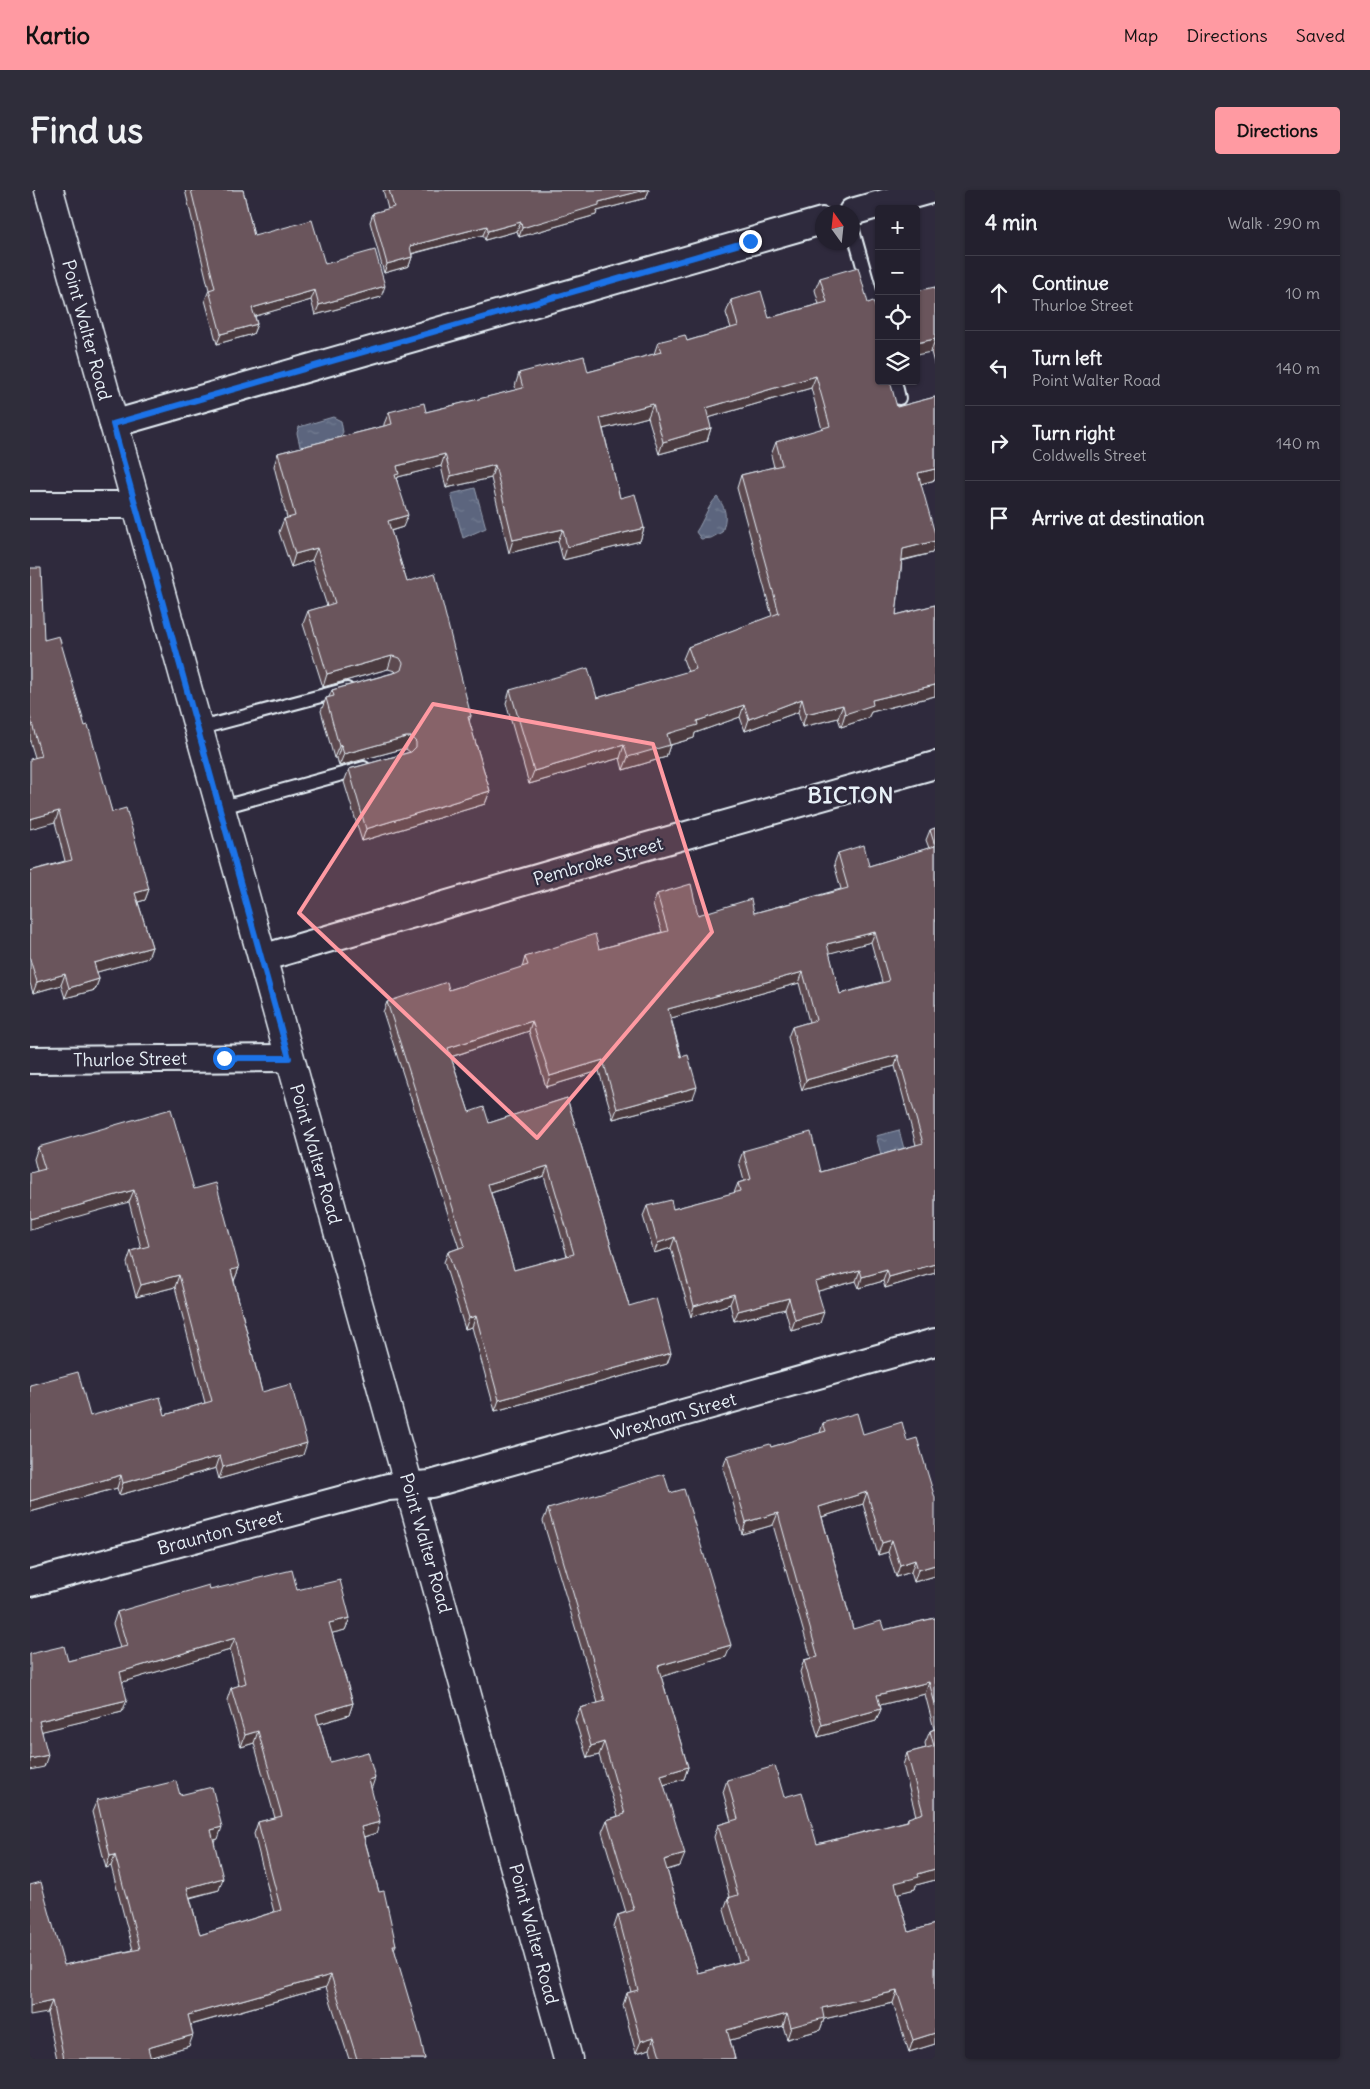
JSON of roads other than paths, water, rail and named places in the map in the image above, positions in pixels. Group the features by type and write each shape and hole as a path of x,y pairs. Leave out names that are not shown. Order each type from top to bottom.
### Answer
{"street":[{"name":"Point Walter Road","path":"48,190 568,2059"},
{"path":"860,210 930,190"},
{"path":"113,424 815,223"},
{"path":"30,505 136,505"},
{"name":"Pembroke Street","path":"262,958 935,765"},
{"name":"Thurloe Street","path":"30,1060 289,1058"},
{"name":"Wrexham Street","path":"410,1486 431,1484 935,1342"},
{"name":"Braunton Street","path":"30,1583 388,1487 410,1486"}],"lane":[{"path":"858,250 875,309"},
{"path":"896,385 899,398"},
{"path":"197,729 361,685"},
{"path":"219,808 376,764"}],"water":[{"path":"333,417 341,421 343,432 339,439 306,449 300,446 297,433 299,427"},
{"path":"475,488 486,528 463,538 451,494"},
{"path":"717,497 723,506 725,514 722,532 711,538 701,539 696,532"},
{"path":"899,1130 911,1175 888,1180 876,1136"}],"district":[{"name":"BICTON","path":"851,795"}]}
